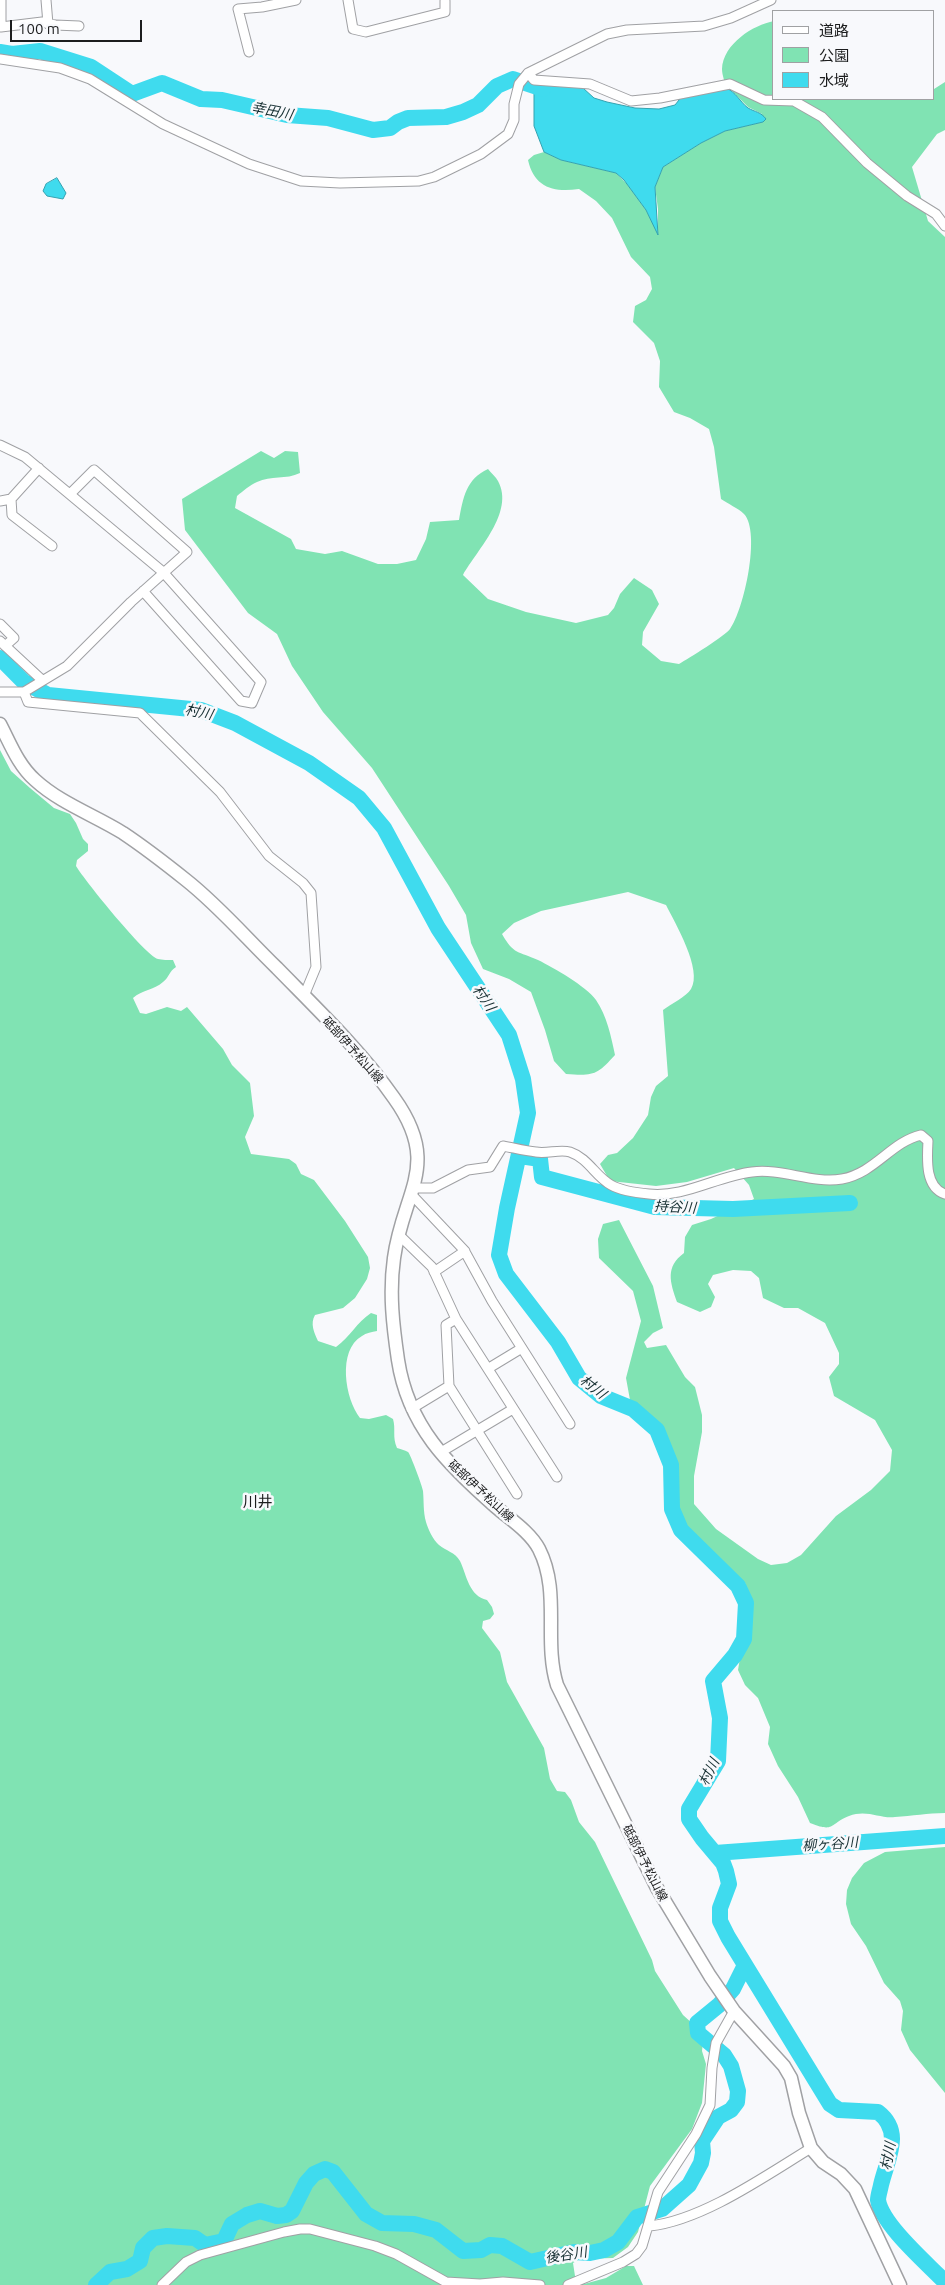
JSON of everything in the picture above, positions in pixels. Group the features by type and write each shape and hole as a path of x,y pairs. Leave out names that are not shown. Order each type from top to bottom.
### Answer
{"main road":[{"name":"砥部伊予松山線","path":"0,724 17,758 34,779 57,796 123,834 188,882 304,996 374,1071 397,1102 415,1134 419,1160 413,1191 398,1234 391,1301 401,1380 411,1410 441,1452 466,1481 528,1534 538,1546 548,1572 551,1587 549,1640 552,1670 557,1685 657,1888 710,1976 734,2010 784,2066 796,2091 799,2113 811,2148 823,2162 841,2174 855,2189 900,2285"}],"street":[{"path":"1,0 1,28 42,22 79,26"},
{"path":"46,0 48,24"},
{"path":"249,52 238,9 262,7 296,0"},
{"path":"348,0 353,29 366,32 444,12 445,0 451,0"},
{"path":"0,59 60,68 90,79 163,124 249,164 301,181 340,183 419,181 434,177 481,154 508,134 514,120 514,104 519,84 528,73 607,34 627,30 704,26 731,18 771,0"},
{"path":"528,73 534,80 590,84 632,101 660,98 730,84 764,100 794,101 822,117 867,163 907,196 936,214 945,226"},
{"path":"0,446 25,457 163,572 261,682 252,703 241,701 143,591"},
{"path":"0,501 11,499 38,468"},
{"path":"0,692 24,692 67,666 163,572 187,552 94,470 70,494"},
{"path":"11,499 12,515 52,546"},
{"path":"0,624 14,638 3,644 40,682"},
{"path":"24,692 28,702 140,714 220,792 269,856 303,883 311,893 316,967 304,996"},
{"path":"413,1191 433,1188 468,1170 490,1167 503,1146 538,1153 570,1152 586,1162 612,1186 648,1194 668,1194 683,1191 722,1177 753,1172 773,1171 829,1180 841,1179 857,1175 871,1168 911,1137 921,1135 928,1142 930,1180 934,1188 945,1194"},
{"path":"413,1191 465,1252 492,1301 570,1424"},
{"path":"398,1234 432,1267 456,1319 557,1477"},
{"path":"434,1272 465,1252"},
{"path":"456,1319 446,1324 449,1386 517,1494"},
{"path":"489,1368 522,1348"},
{"path":"411,1410 449,1386"},
{"path":"441,1452 513,1409"},
{"path":"568,2285 607,2270 636,2254 642,2246 650,2226 658,2192 696,2134 710,2105 716,2044 734,2010"},
{"path":"650,2226 665,2223 714,2205 811,2148"},
{"path":"162,2285 186,2262 200,2255 300,2229 340,2236 375,2246 396,2254 446,2282 480,2284 503,2282 540,2285"}],"green space":[{"path":"772,22 772,100 935,100 935,88 945,82 945,130 937,134 912,167 928,221 945,237 945,1813 889,1817 862,1813 849,1816 828,1827 810,1823 798,1797 778,1766 768,1744 770,1727 758,1698 745,1685 738,1670 740,1658 751,1639 751,1602 745,1583 684,1526 676,1505 675,1467 656,1421 630,1400 626,1378 641,1321 633,1291 599,1258 598,1239 603,1224 619,1220 653,1286 663,1328 653,1333 644,1342 647,1348 666,1345 685,1377 695,1387 702,1415 702,1432 694,1476 694,1504 716,1529 758,1559 771,1565 787,1563 801,1555 836,1516 871,1490 890,1471 892,1450 875,1420 834,1396 829,1377 839,1364 839,1353 825,1323 798,1308 784,1308 763,1298 759,1278 751,1271 733,1270 713,1275 708,1284 715,1297 711,1307 700,1312 677,1302 672,1288 672,1269 678,1258 684,1253 685,1237 692,1225 711,1219 754,1199 749,1185 734,1168 687,1182 656,1186 610,1181 600,1164 608,1155 617,1153 633,1138 648,1115 651,1097 656,1086 668,1076 663,1010 689,992 694,981 691,959 681,934 666,905 628,892 541,911 514,923 502,934 513,949 538,960 585,989 596,1000 606,1019 615,1055 604,1067 594,1073 583,1075 566,1074 554,1061 531,992 509,979 483,969 471,943 466,915 449,886 372,768 323,712 292,666 277,634 248,613 185,530 182,499 261,451 274,458 285,451 298,452 300,473 254,483 237,496 235,508 291,539 296,549 325,554 342,551 378,564 397,564 416,560 426,539 430,522 459,520 464,497 470,484 488,469 498,481 502,493 502,505 492,530 463,575 488,599 526,612 576,623 608,615 614,608 620,594 634,578 652,590 659,604 643,632 642,645 661,661 679,664 727,632 740,606 749,571 751,537 749,523 742,512 721,499 714,447 709,429 690,418 674,412 659,387 660,361 654,343 633,322 635,306 646,300 652,289 650,277 631,257 612,218 596,201 579,189 561,190 546,186 535,176 528,160 534,155 544,152 561,160 616,173 627,184 646,210 658,234 658,209 655,187 663,167 701,143 725,131 763,122 762,114 748,107 732,91 726,88 722,69 724,60 733,44 749,31"},
{"path":"0,750 11,771 54,808 70,814 83,839 88,844 88,851 77,860 76,866 102,901 151,954 158,959 173,960 176,967 165,980 156,987 133,998 140,1013 146,1014 167,1007 181,1011 187,1007 223,1049 232,1065 250,1083 254,1116 245,1137 251,1154 289,1159 296,1164 301,1174 314,1180 345,1221 368,1257 370,1268 367,1279 355,1298 343,1308 315,1315 313,1325 318,1341 336,1347 371,1313 377,1315 377,1331 364,1335 354,1343 346,1363 347,1387 355,1410 360,1418 369,1419 386,1415 393,1419 397,1448 408,1452 421,1484 425,1518 431,1534 439,1545 458,1558 472,1590 481,1598 487,1600 492,1607 494,1614 490,1619 483,1621 482,1628 500,1652 507,1682 544,1748 550,1779 557,1791 565,1792 571,1800 579,1822 595,1842 652,1960 655,1971 683,2015 704,2034 702,2051 706,2064 702,2103 692,2129 650,2186 638,2232 628,2247 613,2258 580,2259 573,2263 575,2276 584,2284 606,2278 626,2266 634,2266 643,2285 0,2285"},
{"path":"945,1847 945,2093 910,2050 901,2030 903,2011 900,2001 884,1983 866,1946 851,1924 846,1904 847,1890 852,1878 864,1863 885,1852"}],"water":[{"path":"540,83 583,88 594,98 607,102 635,108 659,109 675,105 683,95 726,88 733,92 748,108 760,113 766,119 763,122 725,131 701,143 663,167 655,187 658,235 646,210 624,180 616,173 561,160 544,152 534,126 534,86"},
{"path":"57,178 66,193 63,199 47,196 43,191 46,184"}],"waterway":[{"name":"幸田川","path":"0,52 12,54 40,51 91,67 132,94 162,83 201,99 222,100 287,115 328,118 373,130 390,128 408,118 446,117 463,112 478,105 497,86 513,79 543,89"},
{"name":"村川","path":"0,658 24,682 48,695 201,710 235,723 309,763 359,798 384,828 438,928 509,1035 523,1079 528,1113 507,1208 499,1255 506,1274 558,1342 579,1378 601,1396 633,1409 657,1430 671,1465 672,1509 681,1530 738,1586 746,1603 744,1639 735,1655 713,1681 720,1718 718,1761 689,1809 689,1819 723,1863 726,1871 729,1884 720,1908 720,1921 830,2104 839,2110 878,2112 886,2120 890,2128 892,2146 878,2197 881,2210 896,2232 945,2282"},
{"name":"持谷川","path":"520,1156 540,1159 542,1177 655,1207 733,1209 850,1203"},
{"name":"柳ヶ谷川","path":"715,1853 945,1836"},
{"name":"後谷川","path":"96,2285 110,2272 127,2269 140,2261 143,2248 153,2238 167,2236 195,2238 205,2245 224,2241 232,2224 247,2215 260,2211 277,2216 286,2215 292,2211 306,2183 314,2174 325,2169 333,2172 366,2214 382,2223 414,2224 436,2230 463,2251 481,2250 490,2245 502,2246 530,2262 574,2252 590,2253 604,2250 618,2242 637,2217 662,2209 689,2185 701,2163 703,2153 702,2141 718,2117 731,2110 737,2102 738,2091 731,2066 724,2055 698,2033 697,2023 719,2005 733,1989 745,1965"}],"district":[{"name":"川井","path":"258,1502"}]}
